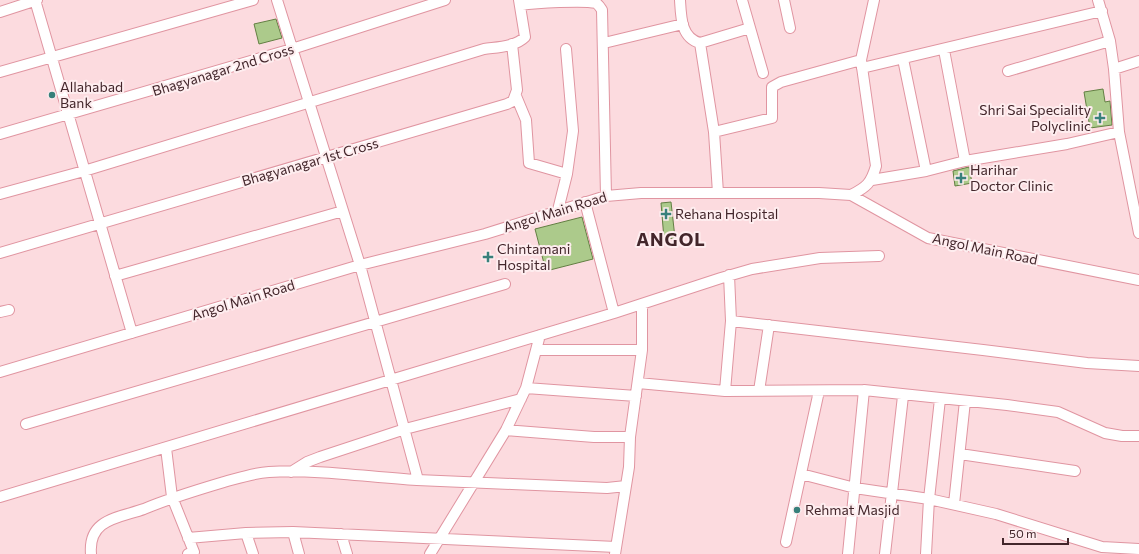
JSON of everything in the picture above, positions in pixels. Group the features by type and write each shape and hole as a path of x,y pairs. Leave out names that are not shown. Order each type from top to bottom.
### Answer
{"street":[{"path":"0,12 35,0 132,333"},
{"path":"0,72 253,0"},
{"path":"277,0 360,265 418,480"},
{"name":"Bhagyanagar 2nd Cross","path":"0,134 292,49 445,0"},
{"path":"680,0 683,24 686,34 691,40 700,43 750,28"},
{"path":"742,0 763,73"},
{"path":"784,0 790,28"},
{"path":"851,195 863,189 872,180 876,166 861,64 874,0"},
{"path":"1098,0 1110,41 1114,68 1119,132 1139,233"},
{"path":"0,194 84,171 484,49 521,41 525,37 520,2 587,1 595,3 602,10 604,43 606,196"},
{"path":"714,132 772,118 772,87 781,82 861,64 903,59 944,50 1102,11"},
{"path":"604,43 683,24"},
{"path":"1008,71 1110,41"},
{"path":"700,43 714,132 718,193"},
{"path":"512,44 516,96 526,120 529,163 566,174"},
{"path":"558,210 573,131 566,49"},
{"path":"944,50 965,162"},
{"path":"903,59 926,171"},
{"path":"1114,68 1139,61"},
{"name":"Bhagyanagar 1st Cross","path":"0,254 507,104 513,102 516,96"},
{"path":"872,180 1067,144 1119,132"},
{"name":"Angol Main Road","path":"0,372 360,265 485,234 606,196 640,193 819,193 851,195 928,238 1139,280"},
{"path":"585,202 614,313"},
{"path":"115,276 343,211"},
{"path":"0,496 166,448 540,334 614,313 752,269 820,258 879,256"},
{"path":"725,391 731,321 729,276"},
{"path":"26,424 505,284"},
{"path":"188,538 246,533 293,532 616,550 629,467 630,437 642,350 642,304"},
{"path":"731,321 1087,363 1139,366"},
{"path":"759,391 769,325"},
{"path":"430,554 437,540 506,430 526,388 540,334"},
{"path":"536,350 642,350"},
{"path":"638,383 725,391 864,390 903,396 965,401 1058,412 1105,433 1122,436 1139,436"},
{"path":"526,388 636,396"},
{"path":"848,554 864,390"},
{"path":"786,542 819,391"},
{"path":"885,554 903,396"},
{"path":"291,472 307,462 320,457 405,429 521,399"},
{"path":"926,554 929,499 940,399"},
{"path":"954,504 965,401"},
{"path":"506,430 594,437 630,437"},
{"path":"166,448 172,497 188,538 192,553"},
{"path":"960,454 1075,471"},
{"path":"92,554 91,538 100,525 172,497 250,475 291,472 418,480 607,488 626,486"},
{"path":"801,474 855,488 929,499 996,514 1102,547 1139,549"},
{"path":"293,532 299,554"},
{"path":"246,533 252,554"},
{"path":"341,534 347,554"}],"building":[{"path":"276,19 282,38 259,44 254,24"},
{"path":"1103,89 1105,102 1110,101 1112,125 1090,128 1084,92"},
{"path":"969,167 972,183 955,186 953,171"},
{"path":"671,202 675,238 664,239 661,203"},
{"path":"582,217 593,259 546,271 535,229"}],"place":[{"name":"Allahabad Bank","path":"52,95"},
{"name":"Shri Sai Speciality Polyclinic","path":"1100,118"},
{"name":"Harihar Doctor Clinic","path":"961,178"},
{"name":"Rehana Hospital","path":"666,214"},
{"name":"Chintamani Hospital","path":"488,257"},
{"name":"Rehmat Masjid","path":"797,510"}],"district":[{"name":"ANGOL","path":"671,240"}]}
